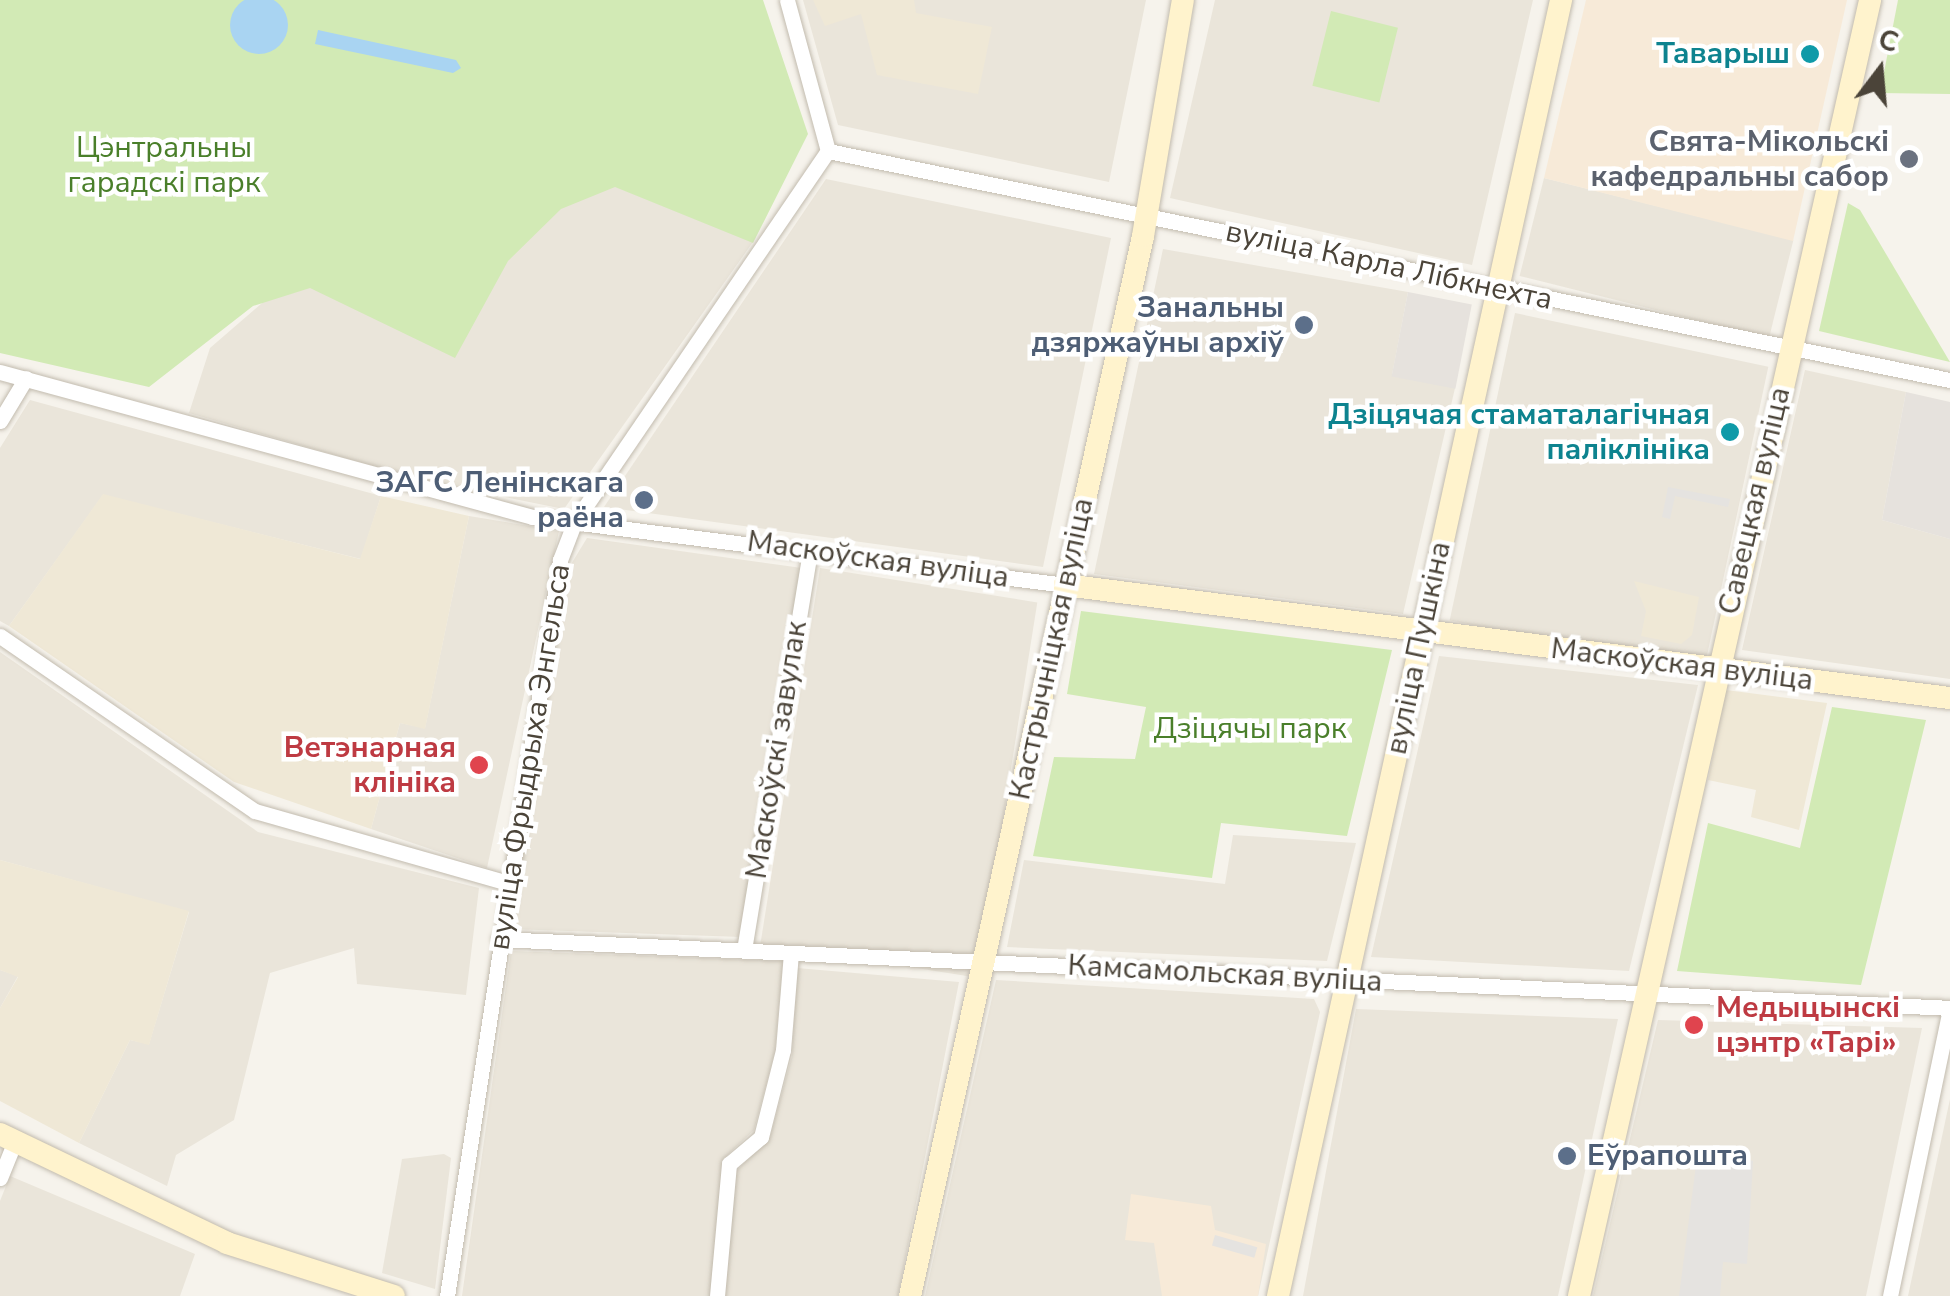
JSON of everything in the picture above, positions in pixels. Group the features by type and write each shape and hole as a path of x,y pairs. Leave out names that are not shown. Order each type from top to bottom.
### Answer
{"main road":[{"name":"Кастрычніцкая вуліца","path":"910,1296 1145,217 1183,0"},
{"name":"вуліца Пушкіна","path":"1278,1296 1561,0"},
{"name":"Савецкая вуліца","path":"1580,1296 1716,670 1870,0"},
{"name":"Маскоўская вуліца","path":"1065,586 1950,698"},
{"path":"8,1137 227,1243 394,1296"}],"street":[{"path":"787,0 828,151"},
{"name":"вуліца Карла Лібкнехта","path":"828,151 1950,380"},
{"name":"вуліца Фрыдрыха Энгельса","path":"447,1296 507,883 574,523 828,151"},
{"name":"Маскоўская вуліца","path":"0,372 464,502 574,523 810,550 1065,586"},
{"path":"0,421 26,378"},
{"name":"Маскоўскі завулак","path":"744,950 810,550"},
{"path":"0,636 256,811 507,883"},
{"name":"Камсамольская вуліца","path":"500,939 1950,1009"},
{"path":"717,1296 729,1164 761,1137 783,1050 791,952"},
{"path":"1890,1296 1950,1009"},
{"path":"0,1178 8,1137"}],"shaded area":[{"path":"803,0 1146,0 1109,182 838,125"},
{"path":"813,0 914,0 916,13 992,27 978,94 877,75 861,14 825,26"},
{"path":"1215,0 1533,0 1472,265 1170,198"},
{"path":"1586,0 1847,0 1793,241 1544,178"},
{"path":"1544,178 1793,240 1769,338 1520,276"},
{"path":"826,179 1111,238 1043,567 604,507"},
{"path":"614,186 753,242 564,509 426,481 189,413 210,348 276,291 506,261 560,207"},
{"path":"1163,249 1408,292 1392,375 1455,388 1403,614 1094,574"},
{"path":"1408,292 1472,304 1455,389 1392,376"},
{"path":"1515,313 1768,367 1703,674 1450,620"},
{"path":"1805,370 1906,392 1882,520 1950,539 1950,679 1742,650"},
{"path":"1906,392 1950,402 1950,539 1882,520"},
{"path":"30,400 381,496 361,559 103,495 9,626 0,621 0,448"},
{"path":"1668,487 1730,499 1728,507 1675,496 1670,519 1662,517"},
{"path":"103,494 360,559 381,496 469,516 425,729 400,723 371,829 234,782 9,626"},
{"path":"469,516 559,531 487,868 371,829 400,723 425,728"},
{"path":"587,538 802,568 742,937 510,929 570,566"},
{"path":"820,568 1037,602 978,978 761,943"},
{"path":"1634,581 1699,597 1692,635 1681,644 1641,636 1646,611"},
{"path":"0,652 258,832 479,888 466,995 357,984 354,948 270,973 234,1120 176,1155 167,1186 79,1143 130,1040 149,1044 189,912 0,860"},
{"path":"1439,656 1698,685 1629,971 1371,957"},
{"path":"1726,690 1827,703 1799,830 1751,817 1756,790 1708,780"},
{"path":"1233,835 1356,843 1327,961 1007,947 1024,860 1225,884"},
{"path":"0,860 189,911 149,1045 130,1040 79,1143 0,1101 0,1008 18,977 0,970"},
{"path":"511,951 783,961 775,1052 754,1130 723,1159 711,1296 462,1296"},
{"path":"797,968 959,982 898,1296 724,1296 736,1171 770,1137 792,1056"},
{"path":"0,970 18,976 0,1008"},
{"path":"996,980 1314,999 1320,1012 1258,1296 925,1296"},
{"path":"1356,1009 1618,1019 1558,1296 1303,1296"},
{"path":"1658,1020 1922,1028 1866,1296 1593,1296"},
{"path":"1950,1099 1950,1296 1908,1296"},
{"path":"1698,1150 1753,1161 1747,1264 1723,1262 1720,1296 1679,1296"},
{"path":"444,1154 451,1158 435,1289 382,1273 402,1159"},
{"path":"10,1176 195,1254 180,1296 0,1296 0,1201"},
{"path":"1131,1194 1211,1206 1215,1230 1266,1244 1258,1296 1162,1296 1154,1243 1125,1240"},
{"path":"1215,1235 1257,1247 1254,1258 1212,1246"}],"green space":[{"name":"Цэнтральны гарадскі парк","path":"0,0 763,0 808,134 753,243 615,187 561,209 508,261 455,358 310,288 253,306 149,387 0,353"},
{"path":"1898,0 1950,0 1950,94 1880,93"},
{"path":"1331,11 1398,28 1379,102 1312,86"},
{"path":"1848,203 1860,210 1950,362 1819,331"},
{"name":"Дзіцячы парк","path":"1081,611 1392,650 1347,836 1221,823 1212,878 1033,856 1054,757 1135,759 1146,707 1067,694"},
{"path":"1832,707 1926,720 1861,985 1677,971 1708,823 1800,848"}],"water":[{"path":"259,-4 279,5 288,25 279,45 259,54 239,45 230,25 239,5"},
{"path":"318,30 456,60 461,68 453,73 315,44"}],"place":[{"name":"Таварыш","path":"1810,54"},
{"name":"Свята-Мікольскі кафедральны сабор","path":"1909,159"},
{"name":"Занальны дзяржаўны архіў","path":"1304,325"},
{"name":"Дзіцячая стаматалагічная паліклініка","path":"1730,432"},
{"name":"ЗАГС Ленінскага раёна","path":"644,500"},
{"name":"Ветэнарная клініка","path":"479,765"},
{"name":"Медыцынскі цэнтр «Тарі»","path":"1694,1025"},
{"name":"Еўрапошта","path":"1567,1156"}]}
